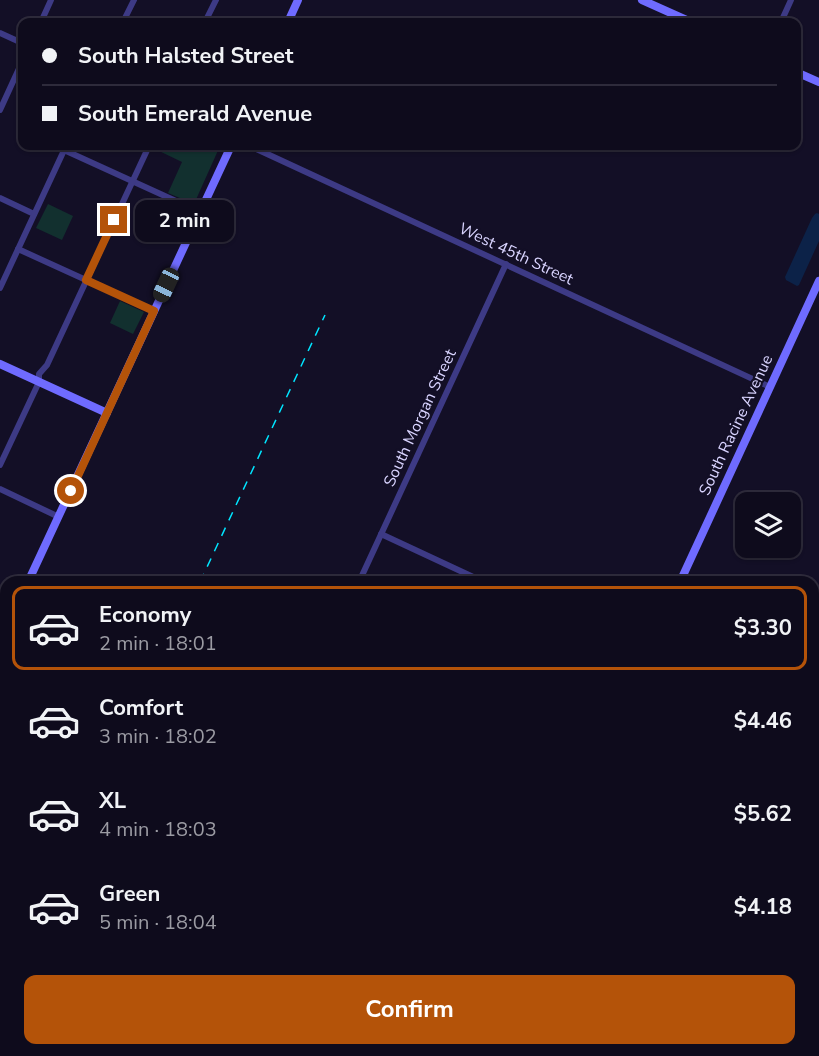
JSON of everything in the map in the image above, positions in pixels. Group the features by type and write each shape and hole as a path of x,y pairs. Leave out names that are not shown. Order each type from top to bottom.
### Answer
{"main road":[{"path":"642,0 682,18"},
{"path":"289,18 295,1"},
{"path":"801,74 819,82"},
{"path":"31,576 229,150"},
{"name":"South Racine Avenue","path":"683,576 819,281"},
{"path":"0,364 107,413"}],"street":[{"path":"43,18 51,0"},
{"path":"125,18 134,0"},
{"path":"207,18 216,0"},
{"path":"783,18 791,0"},
{"path":"0,33 18,41"},
{"path":"0,110 18,71"},
{"path":"1,284 64,150"},
{"path":"69,150 200,212"},
{"path":"0,465 39,382 45,377 46,365 146,150"},
{"name":"West 45th Street","path":"259,150 770,387"},
{"path":"0,198 34,214"},
{"path":"18,249 154,311"},
{"name":"South Morgan Street","path":"362,576 506,264"},
{"path":"0,489 59,517"},
{"path":"381,534 471,576"}],"green space":[{"path":"157,150 218,150 194,204 168,193 182,162"},
{"path":"48,204 73,216 62,240 36,228"},
{"path":"120,301 144,312 133,334 110,323"}],"water":[{"path":"817,213 819,214 819,241 797,286 785,277 812,218"}],"railway":[{"path":"203,576 325,315"}],"route":[{"path":"71,491 154,311 86,280 114,220"}]}
